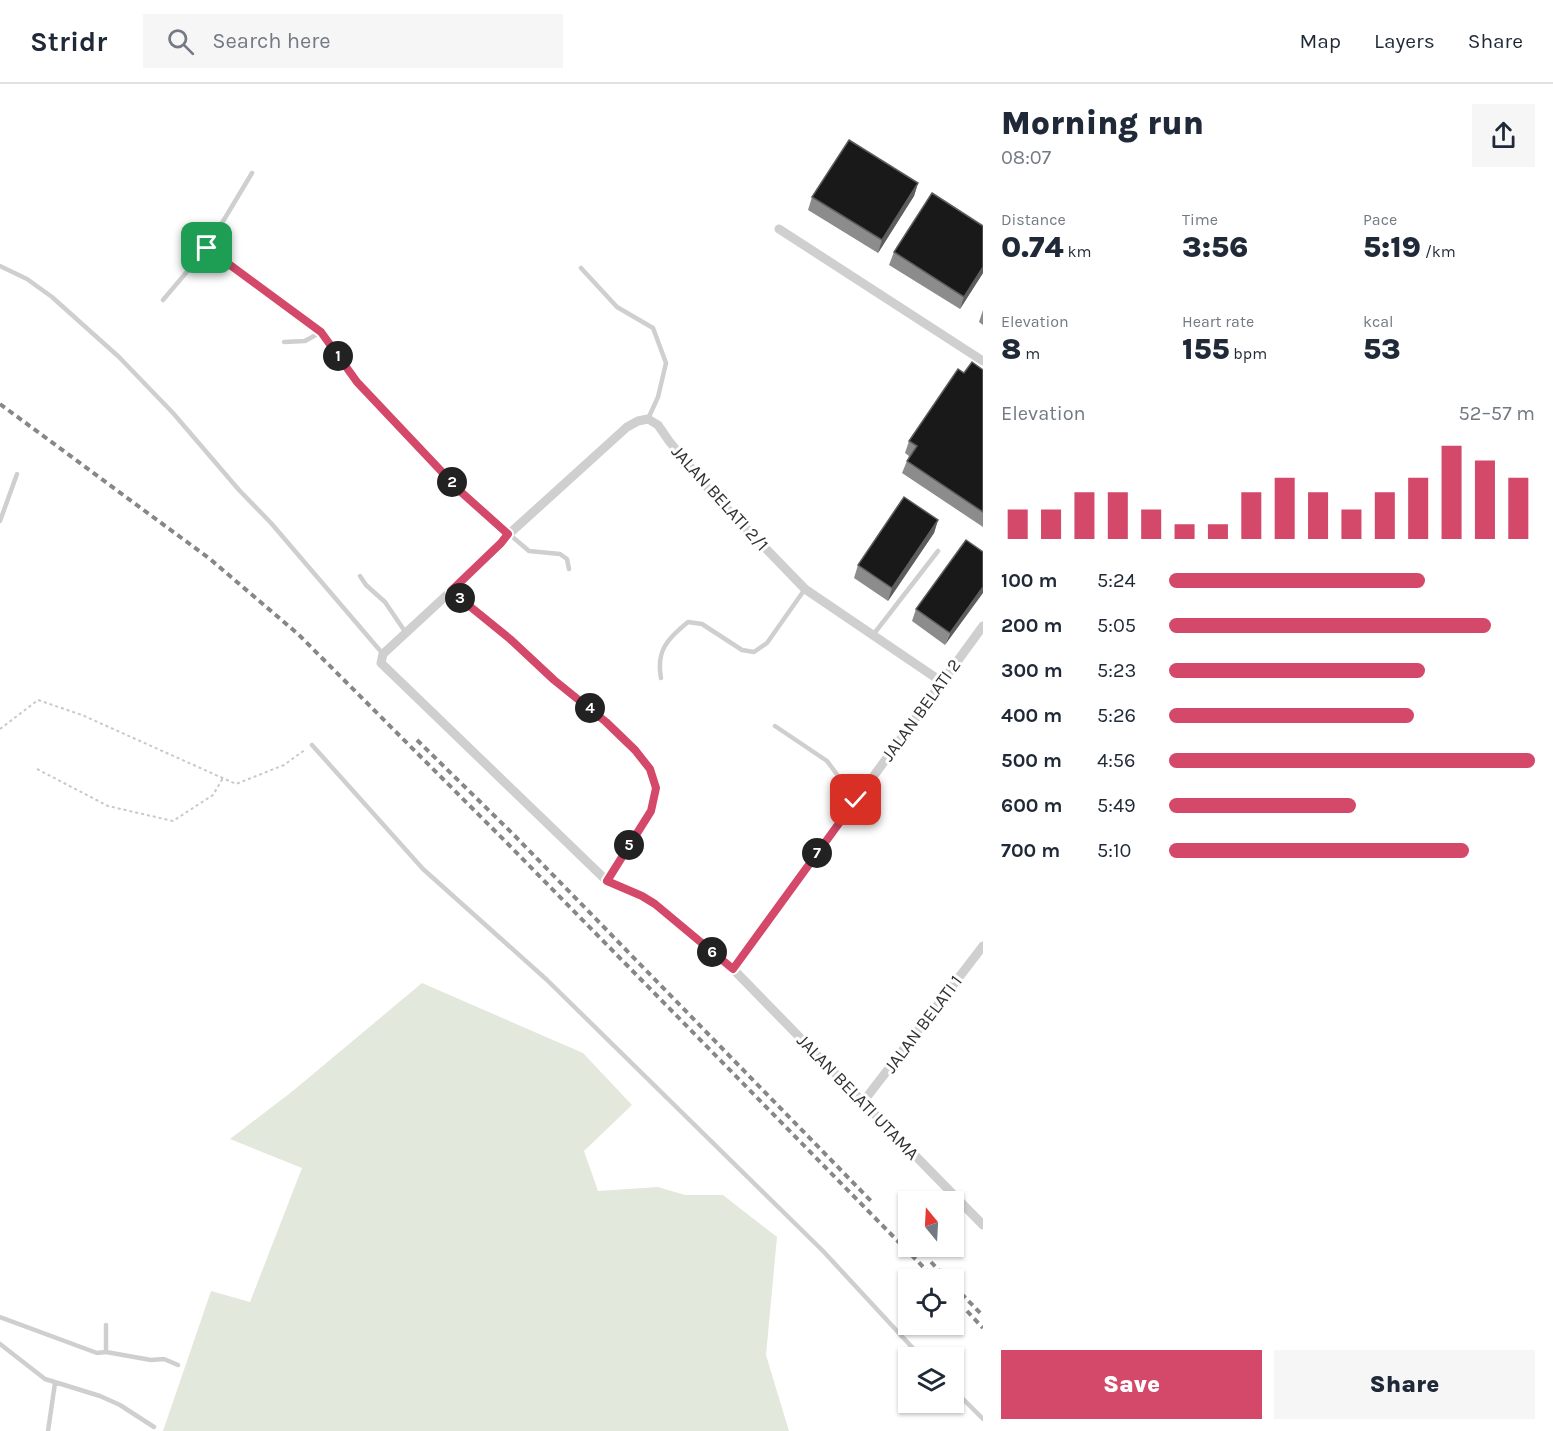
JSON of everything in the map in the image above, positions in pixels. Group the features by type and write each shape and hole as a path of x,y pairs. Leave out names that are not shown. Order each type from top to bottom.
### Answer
{"street":[{"path":"779,230 983,361"},
{"path":"607,881 381,663 383,654 508,534 627,428 638,421 648,419"},
{"name":"JALAN BELATI 2/1","path":"648,419 658,425 711,492 805,589 942,682"},
{"name":"JALAN BELATI 2","path":"733,969 983,626"},
{"name":"JALAN BELATI UTAMA","path":"607,881 655,904 733,969 983,1225"},
{"name":"JALAN BELATI 1","path":"863,1102 983,946"}],"lane":[{"path":"164,300 207,248 252,173"},
{"path":"207,248 321,332 357,382 461,492 508,534 529,551 560,554 567,559 569,569"},
{"path":"0,266 27,279 52,297 119,357 173,413 239,490 271,523 383,654"},
{"path":"581,268 617,307 653,328 666,363 658,397 648,419"},
{"path":"284,342 305,341 321,332"},
{"path":"0,521 17,474"},
{"path":"873,635 938,550"},
{"path":"360,576 366,585 385,602 406,633"},
{"path":"661,678 658,664 663,649 676,632 688,622 702,624 742,650 754,652 767,643 805,589"},
{"path":"451,591 606,722 635,750 650,769 656,788 651,811 607,881"},
{"path":"775,726 827,761 856,800"},
{"path":"312,745 423,869 547,980 824,1251 912,1347"},
{"path":"0,1317 81,1349 151,1360 164,1359 178,1365"},
{"path":"106,1325 106,1352"},
{"path":"0,1344 36,1374 55,1383 100,1396 120,1405 153,1427"},
{"path":"48,1431 55,1383"},
{"path":"964,1400 983,1419"}],"path":[{"path":"0,729 38,700 93,719 236,784 284,765 312,745"},
{"path":"37,769 108,806 173,821 213,795 223,777"}],"shaded area":[{"path":"422,983 583,1053 632,1105 584,1151 598,1191 658,1187 685,1195 723,1195 777,1237 766,1355 789,1431 163,1431 211,1291 250,1302 302,1168 230,1139 294,1090"}],"building":[{"path":"849,140 918,183 882,240 812,197"},
{"path":"932,193 983,226 983,267 964,297 894,252"},
{"path":"972,362 983,370 983,512 907,461 917,446 909,441 958,369 964,373"},
{"path":"904,497 938,520 892,588 858,565"},
{"path":"966,540 983,552 983,587 950,633 916,609"}],"railway":[{"path":"0,404 210,559 298,634 507,843 925,1269"},
{"path":"417,740 514,835 873,1203"},
{"path":"931,1262 938,1269"},
{"path":"964,1296 983,1316"},
{"path":"967,1311 983,1328"}],"route":[{"path":"207,248 321,332 357,382 461,492 508,534 451,591 501,631 554,680 620,735 650,769 656,788 651,811 607,881 655,904 733,969 856,800"}]}
